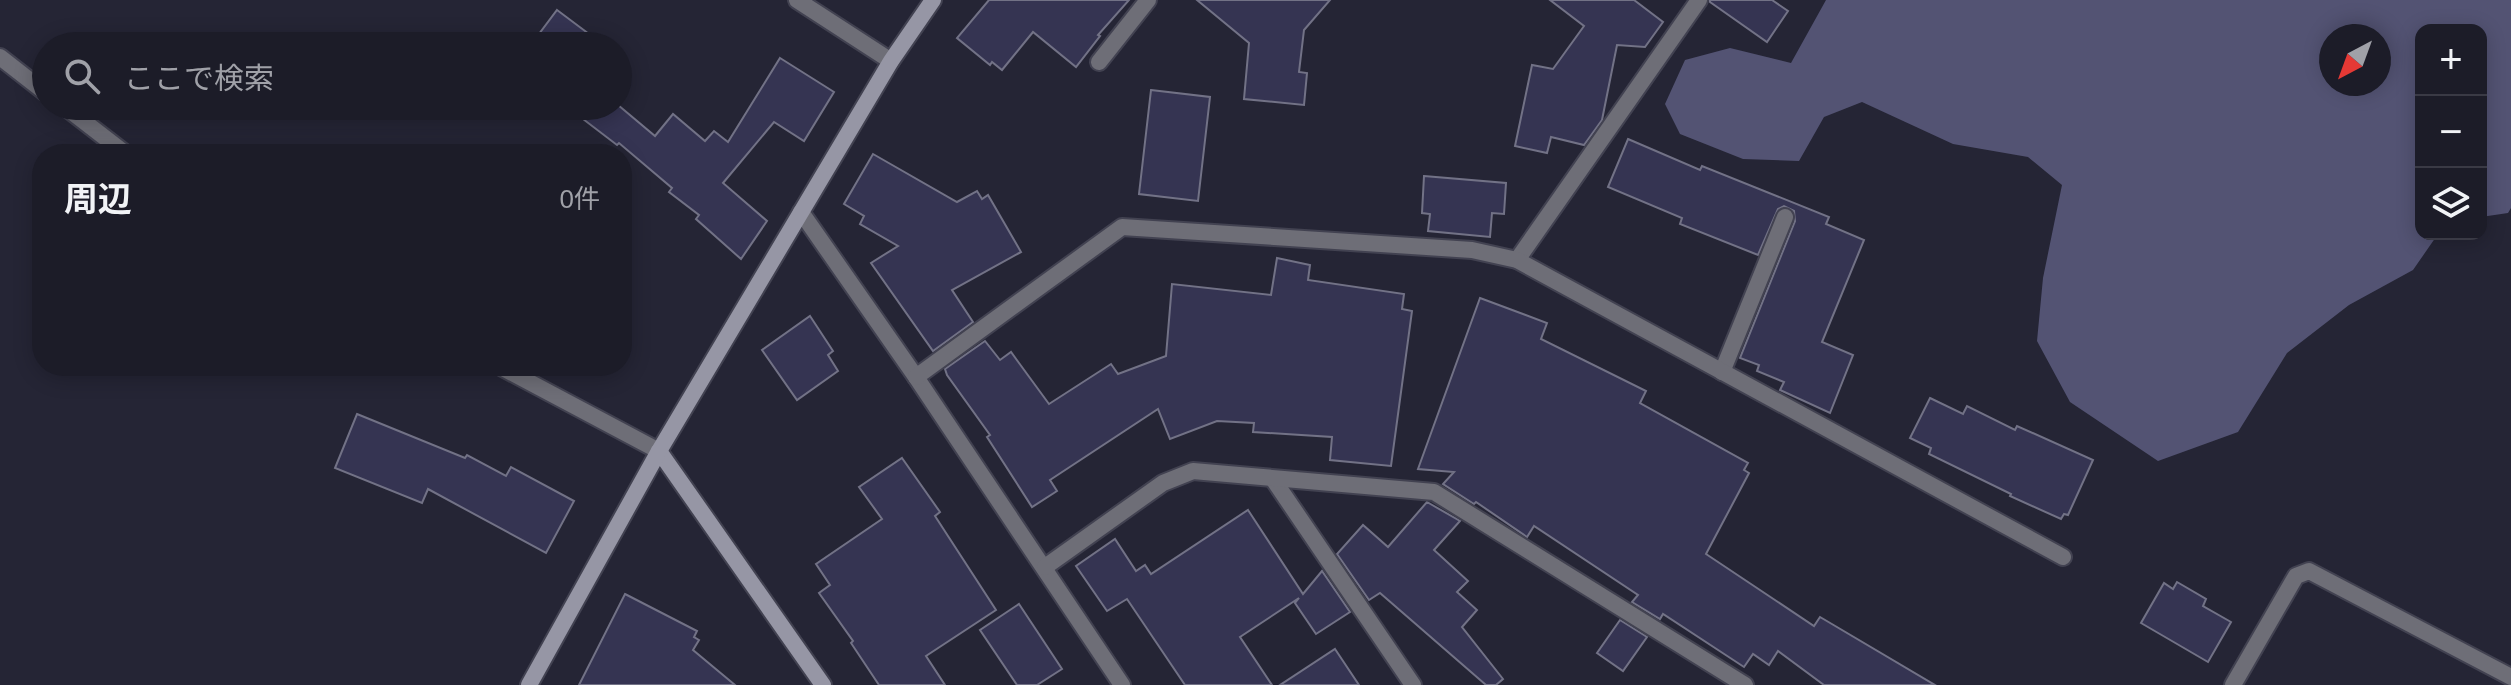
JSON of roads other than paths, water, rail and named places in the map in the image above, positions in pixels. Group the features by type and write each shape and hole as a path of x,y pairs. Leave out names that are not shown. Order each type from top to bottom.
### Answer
{"street":[{"path":"797,0 891,61"},
{"path":"529,685 659,451 891,61 933,0"},
{"path":"1099,62 1148,0"},
{"path":"1517,260 1699,0"},
{"path":"0,57 32,82"},
{"path":"82,120 113,144"},
{"path":"801,212 1045,567 1122,685"},
{"path":"1722,372 1785,217"},
{"path":"916,377 1122,227 1472,250 1517,260 2063,557"},
{"path":"518,376 659,451 823,685"},
{"path":"1045,567 1163,483 1193,471 1434,492 1745,685"},
{"path":"1273,479 1413,685"},
{"path":"2233,685 2296,576 2309,571 2511,677"}]}
